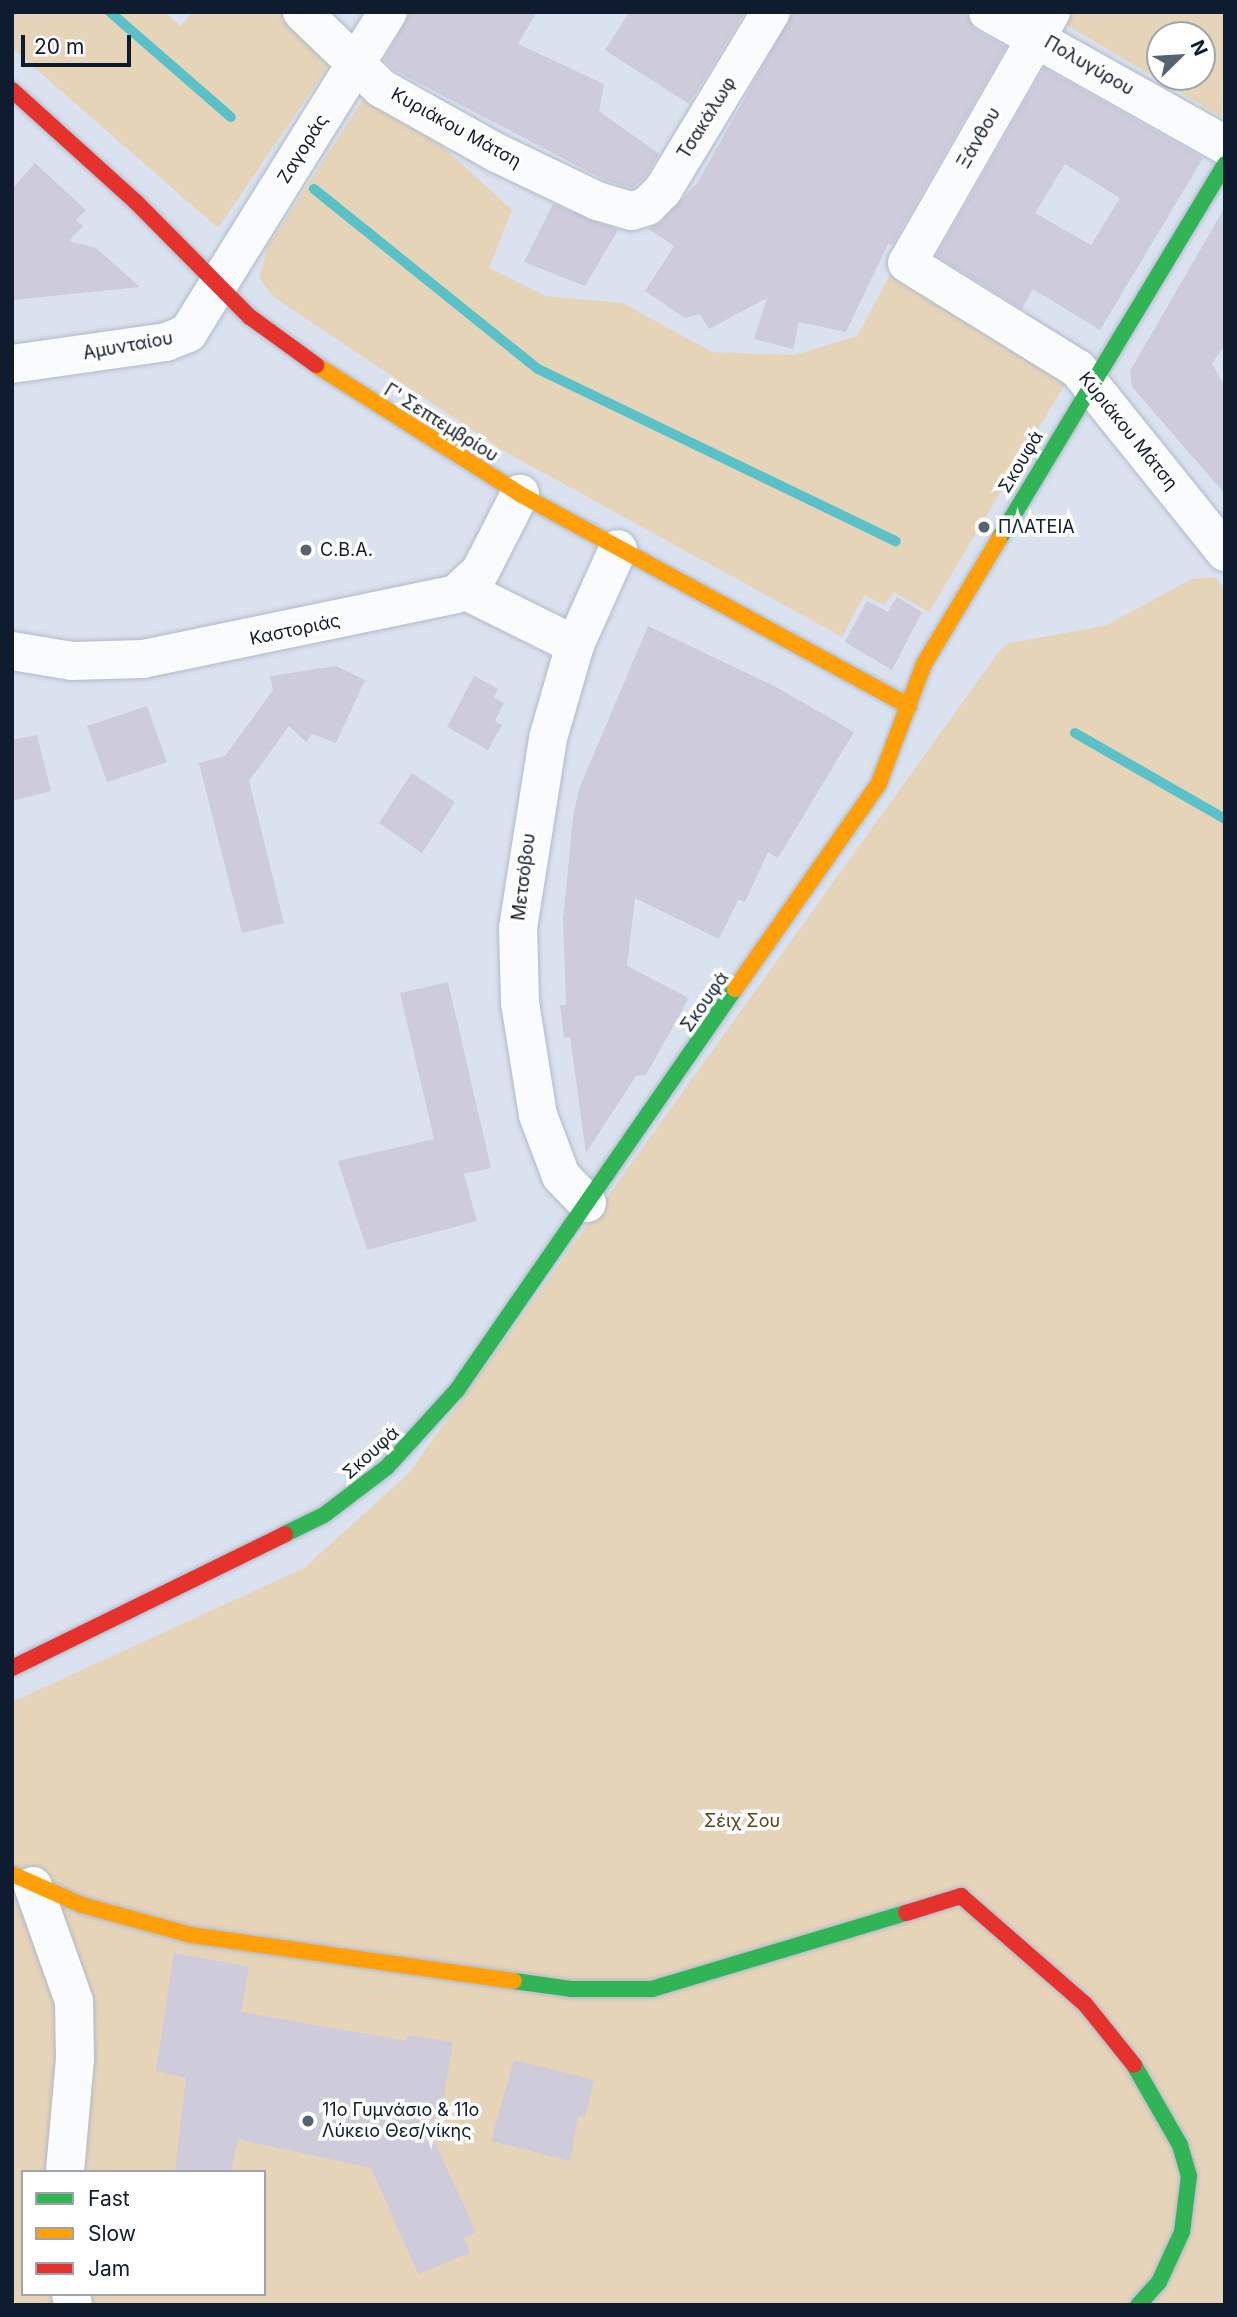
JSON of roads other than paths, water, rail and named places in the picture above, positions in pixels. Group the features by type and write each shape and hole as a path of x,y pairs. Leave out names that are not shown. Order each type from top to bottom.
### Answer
{"street":[{"name":"Κυριάκου Μάτση","path":"302,12 355,67 381,88 497,153 597,201 632,211"},
{"name":"Ζαγοράς","path":"217,287 388,12"},
{"name":"Τσακάλωφ","path":"632,211 647,206 663,190 771,12"},
{"name":"Πολυγύρου","path":"988,12 1044,24 1225,145"},
{"name":"Ξάνθου","path":"907,263 1044,24"},
{"name":"Γ' Σεπτεμβρίου","path":"12,90 146,211 217,287 310,361 520,494 909,706"},
{"name":"Σκουφά","path":"12,1668 289,1536 371,1481 457,1390 873,790 924,664 1225,164"},
{"name":"Κυριάκου Μάτση","path":"907,263 1063,358 1091,383 1225,552"},
{"name":"Αμυνταίου","path":"12,364 177,339 193,328 217,287"},
{"path":"520,494 480,572 464,590 575,645"},
{"name":"Μετσόβου","path":"587,1203 561,1176 547,1144 525,1047 517,971 527,841 575,645 618,549"},
{"name":"Καστοριάς","path":"12,651 90,662 154,657 464,590"},
{"path":"22,1880 74,2001 77,2037 65,2170"},
{"path":"22,1880 135,1923 191,1935 572,1989 652,1989 961,1896 1017,1941 1102,2024 1127,2053 1180,2145 1189,2176 1182,2232 1159,2282 1138,2305"}],"waterway":[{"path":"110,12 231,117"},
{"path":"314,189 538,369 896,541"},
{"path":"1075,733 1225,819"}],"place":[{"name":"ΠΛΑΤΕΙΑ","path":"984,527"},
{"name":"C.B.A.","path":"306,550"},
{"name":"11ο Γυμνάσιο & 11ο Λύκειο Θεσ/νίκης","path":"308,2121"}],"park label":[{"name":"Σέιχ Σου","path":"742,1821"}]}
